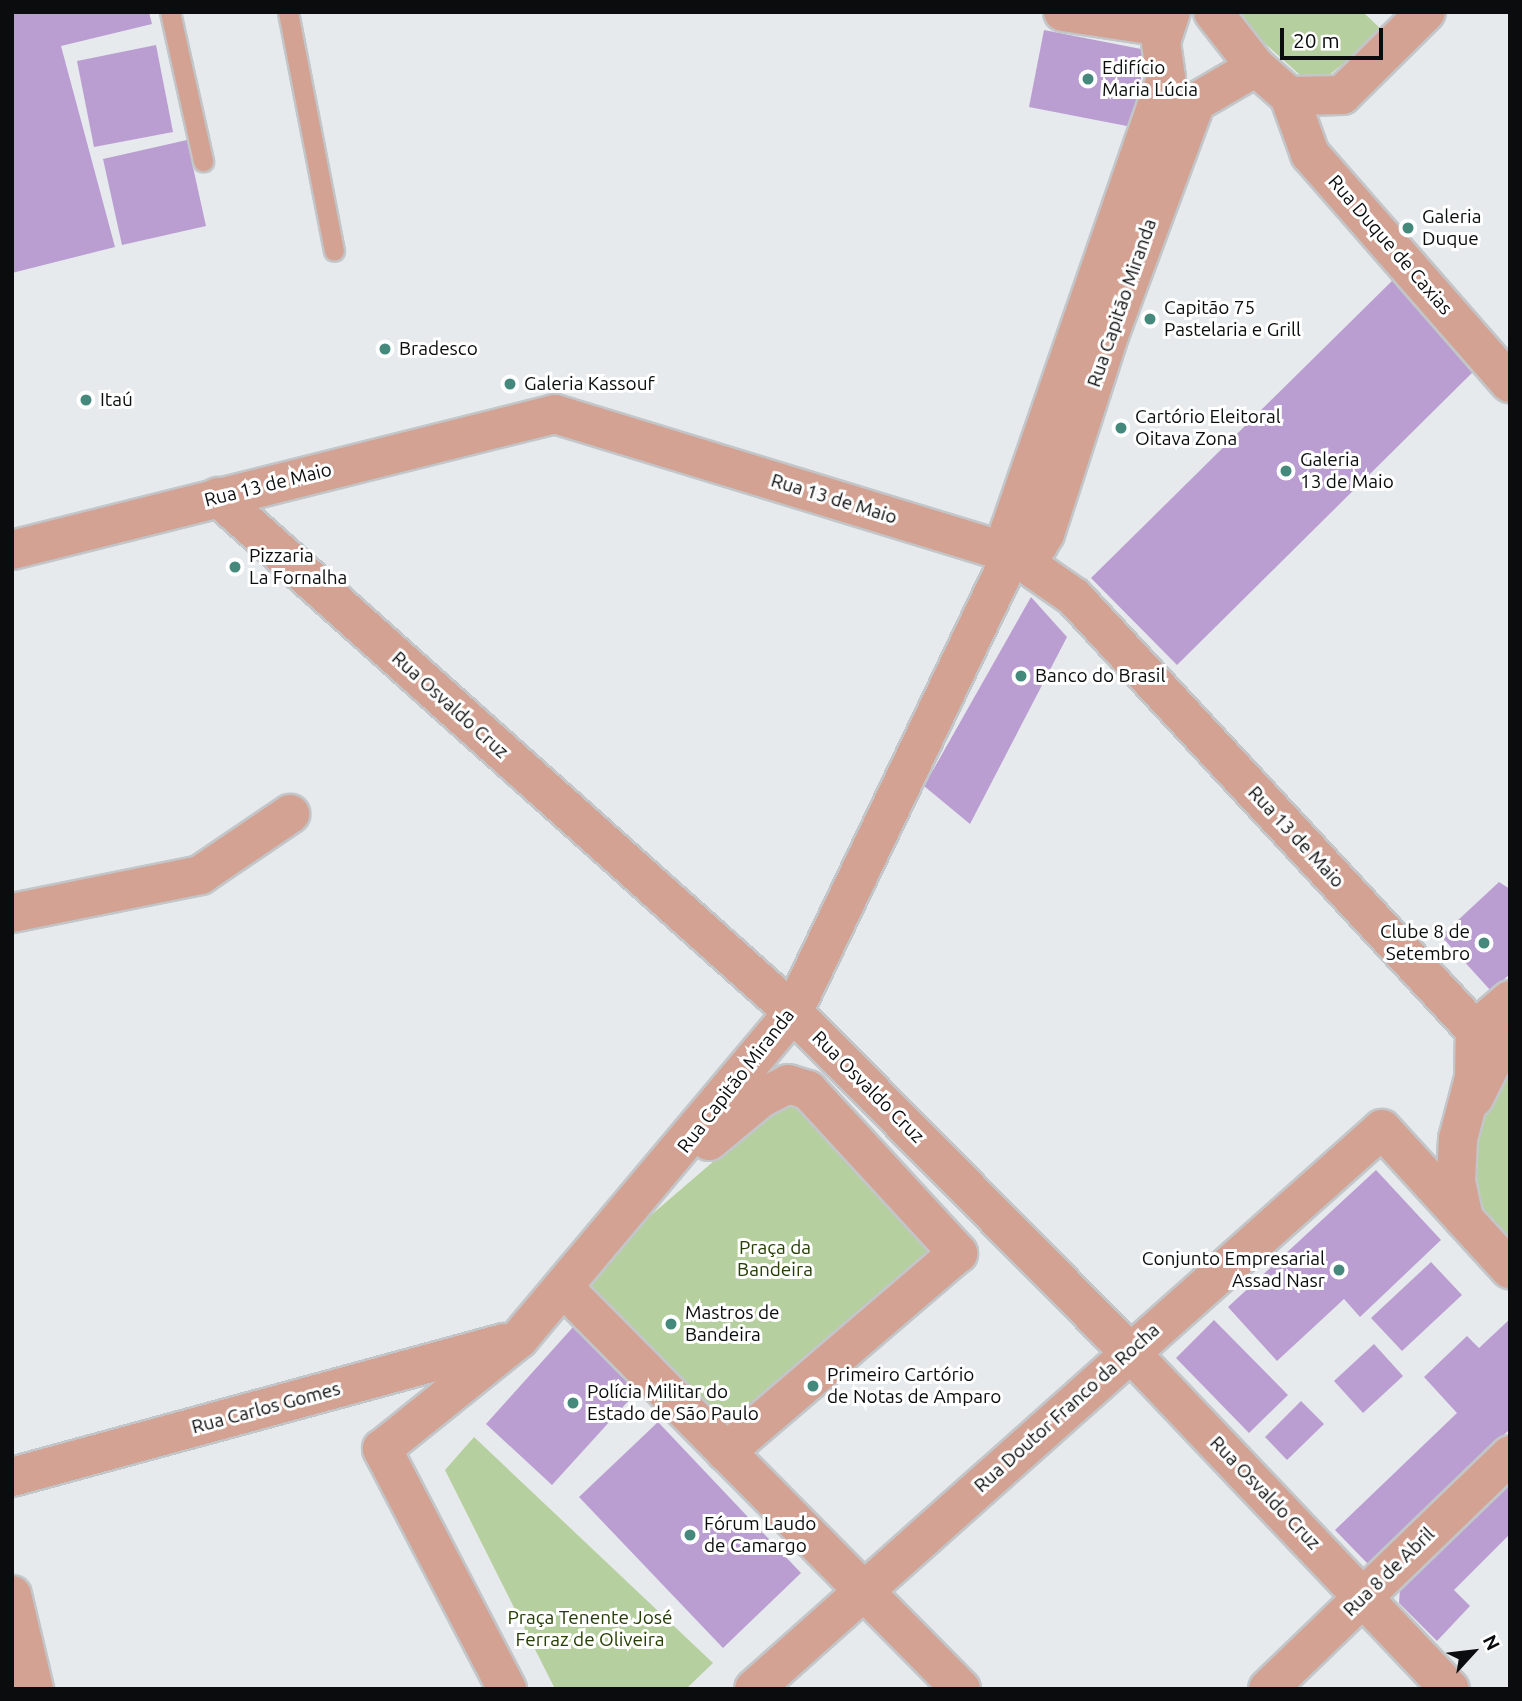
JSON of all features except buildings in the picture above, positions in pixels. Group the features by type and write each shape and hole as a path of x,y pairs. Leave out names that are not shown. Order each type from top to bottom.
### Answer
{"street":[{"path":"1063,12 1167,19 1190,77 1196,102 1256,67"},
{"path":"1213,12 1256,67 1289,96 1342,95 1426,12"},
{"name":"Rua Capitão Miranda","path":"508,1689 382,1448 519,1339 565,1289 793,1012 1012,554 1010,528 1166,78 1167,19"},
{"name":"Rua Duque de Caxias","path":"1289,96 1310,154 1510,383"},
{"name":"Rua Capitão Miranda","path":"1012,554 1038,545 1045,534 1110,333 1196,102"},
{"name":"Rua 13 de Maio","path":"12,550 555,414 1012,554 1074,597 1475,1030"},
{"name":"Rua Osvaldo Cruz","path":"218,498 793,1012 1129,1351 1450,1689"},
{"path":"12,913 200,875 290,814"},
{"path":"1468,1112 1475,1030 1510,1000"},
{"path":"1510,1046 1494,1058 1468,1112 1458,1139 1456,1181 1464,1219 1510,1269"},
{"path":"668,1166 788,1084 808,1090 958,1253 726,1452"},
{"name":"Rua Doutor Franco da Rocha","path":"754,1689 1129,1351 1382,1129 1464,1219"},
{"path":"565,1289 961,1689"},
{"name":"Rua Carlos Gomes","path":"12,1477 519,1339"},
{"name":"Rua 8 de Abril","path":"1268,1689 1510,1455"},
{"path":"12,1595 34,1689"}],"lane":[{"path":"170,12 203,161"},
{"path":"288,12 334,251"}],"green space":[{"path":"1230,12 1363,12 1383,31 1328,76 1300,75"},
{"path":"1510,1065 1510,1242 1474,1205 1477,1122"},
{"name":"Praça da Bandeira","path":"802,1103 942,1267 726,1452 565,1289 779,1105"},
{"name":"Praça Tenente José Ferraz de Oliveira","path":"474,1437 713,1663 686,1689 555,1689 445,1470"}],"place":[{"name":"Edifício Maria Lúcia","path":"1088,79"},
{"name":"Galeria Duque","path":"1408,228"},
{"name":"Capitão 75 Pastelaria e Grill","path":"1150,319"},
{"name":"Bradesco","path":"385,349"},
{"name":"Galeria Kassouf","path":"510,384"},
{"name":"Itaú","path":"86,400"},
{"name":"Cartório Eleitoral Oitava Zona","path":"1121,428"},
{"name":"Galeria 13 de Maio","path":"1286,471"},
{"name":"Pizzaria La Fornalha","path":"235,567"},
{"name":"Banco do Brasil","path":"1021,676"},
{"name":"Clube 8 de Setembro","path":"1484,943"},
{"name":"Conjunto Empresarial Assad Nasr","path":"1339,1270"},
{"name":"Mastros de Bandeira","path":"671,1324"},
{"name":"Primeiro Cartório de Notas de Amparo","path":"813,1386"},
{"name":"Polícia Militar do Estado de São Paulo","path":"573,1403"},
{"name":"Fórum Laudo de Camargo","path":"690,1535"}]}
